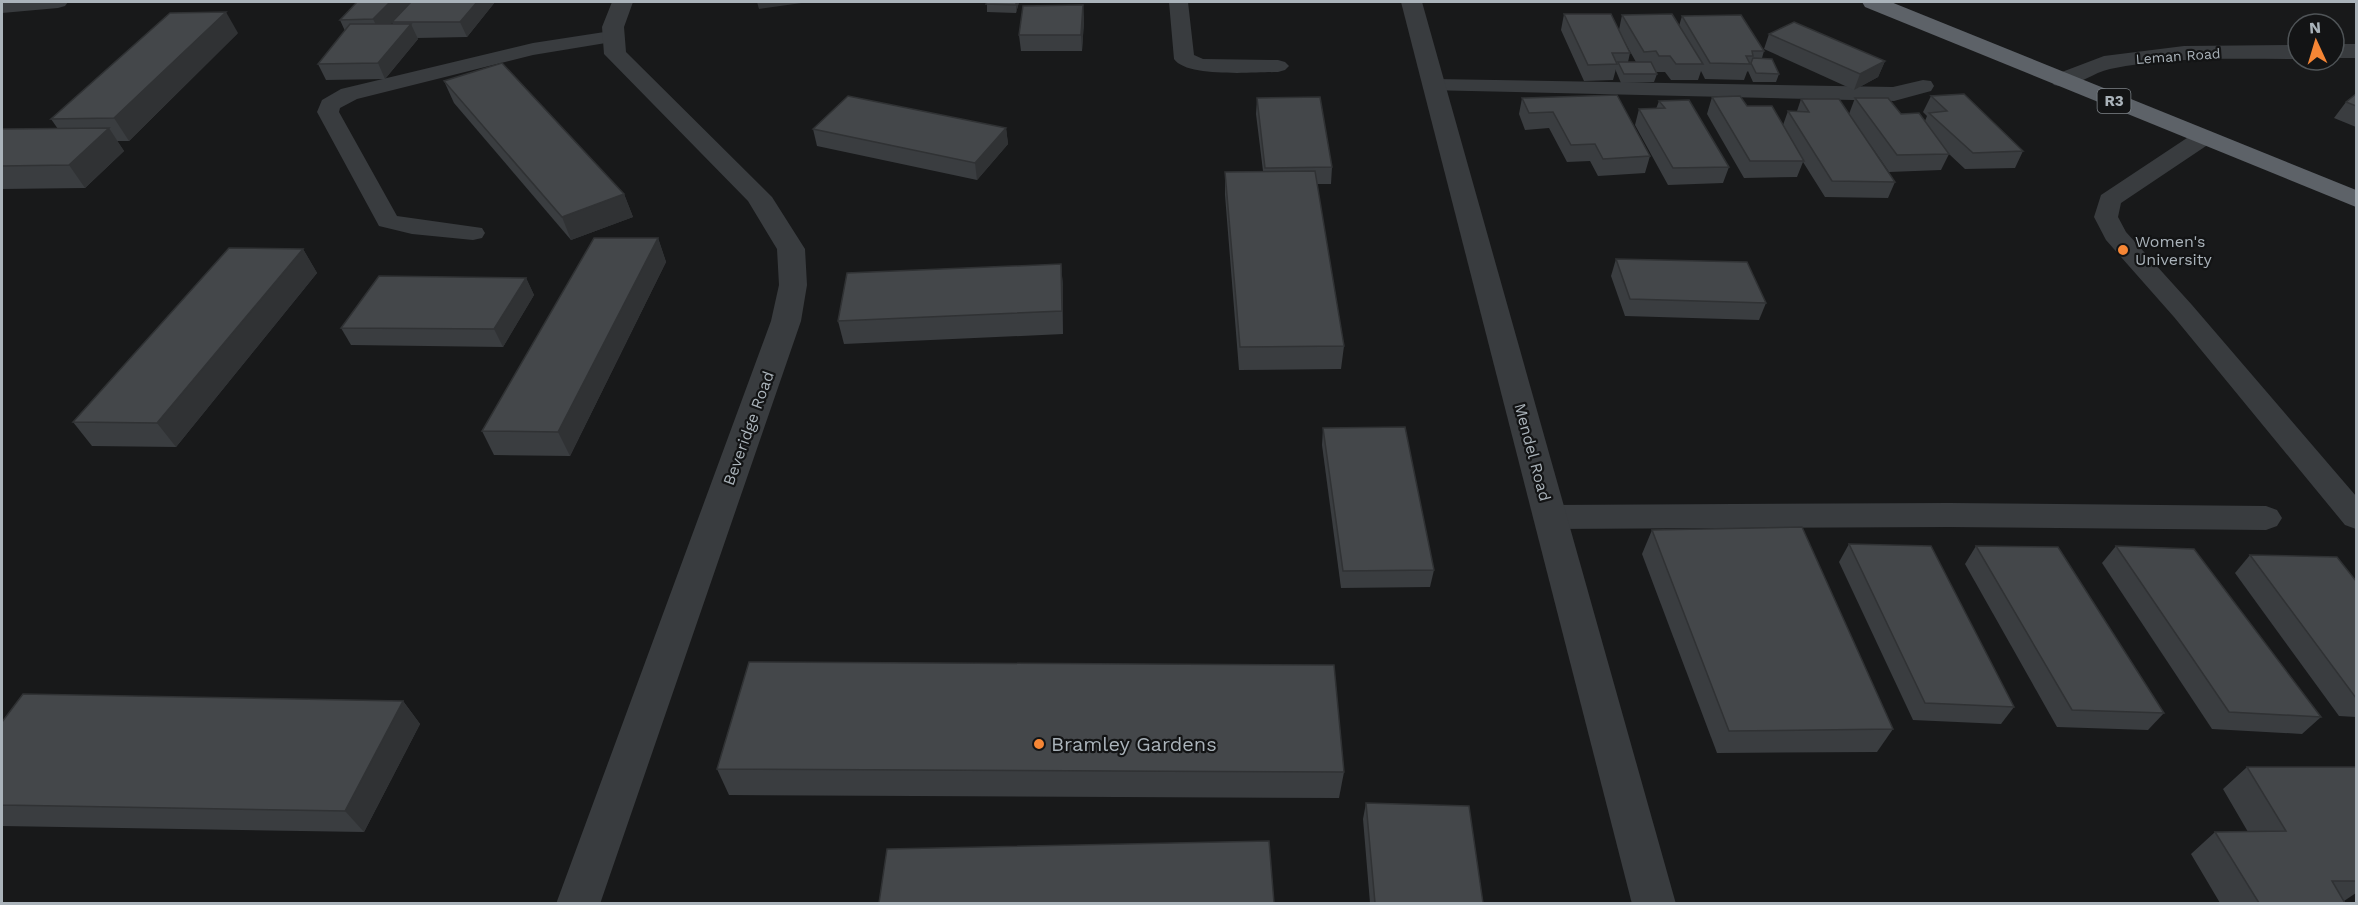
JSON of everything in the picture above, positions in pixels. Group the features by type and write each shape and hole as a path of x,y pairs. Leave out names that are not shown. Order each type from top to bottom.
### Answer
{"highway":[{"name":"R3","path":"1873,2 2356,199"}],"street":[{"path":"611,37 613,18 622,2"},
{"name":"Mendel Road","path":"1411,2 1654,903"},
{"name":"Beveridge Road","path":"578,903 786,321 794,285 790,249 759,197 622,62 615,54 611,37"},
{"name":"Leman Road","path":"2062,80 2104,63 2150,57 2184,53 2286,52"}],"lane":[{"path":"2,8 58,2"},
{"path":"1178,2 1184,59 1190,63 1278,66"},
{"path":"473,233 412,227 388,221 328,112 330,105 349,94 533,49 611,37"},
{"path":"1434,85 1894,94 1923,86"},
{"path":"2204,137 2110,200 2106,218 2115,235 2183,311 2356,518"},
{"path":"1550,517 1949,515 2266,518"}],"building":[{"path":"357,2 390,2 373,19 340,20"},
{"path":"411,2 477,2 460,22 392,22"},
{"path":"987,2 1016,2 1016,5 986,4"},
{"path":"1083,5 1081,35 1019,35 1023,6"},
{"path":"226,12 114,118 51,119 170,13"},
{"path":"1564,14 1611,14 1630,53 1612,53 1617,64 1588,65"},
{"path":"1672,14 1703,64 1676,64 1670,56 1659,56 1656,51 1644,52 1622,15"},
{"path":"1741,15 1764,51 1752,51 1753,56 1746,56 1750,64 1710,63 1682,16"},
{"path":"1794,22 1885,61 1860,74 1769,34"},
{"path":"350,24 411,24 378,63 318,64"},
{"path":"1753,58 1772,59 1779,74 1756,73 1751,63"},
{"path":"1618,62 1651,62 1657,74 1624,74"},
{"path":"502,63 624,194 562,217 444,81"},
{"path":"1964,94 2023,151 1973,153 1929,113 1947,111 1931,96"},
{"path":"2356,94 2356,106 2346,102"},
{"path":"1617,95 1650,156 1603,159 1595,144 1571,145 1553,112 1529,113 1522,98"},
{"path":"848,96 1006,128 975,163 813,129"},
{"path":"1740,96 1747,106 1772,106 1804,161 1750,161 1712,97"},
{"path":"1320,97 1332,167 1265,168 1257,98"},
{"path":"1855,98 1888,98 1901,114 1919,113 1949,154 1897,155"},
{"path":"1801,99 1839,99 1895,182 1832,181 1788,111 1809,112"},
{"path":"1689,100 1729,167 1673,168 1639,109 1665,108 1659,101"},
{"path":"109,128 69,165 2,166 2,129"},
{"path":"1315,171 1344,346 1240,347 1225,172"},
{"path":"594,238 658,238 558,432 482,431"},
{"path":"229,248 303,249 157,423 73,422"},
{"path":"1616,259 1747,262 1766,303 1630,299"},
{"path":"1061,264 1062,311 838,321 847,273"},
{"path":"379,276 526,278 494,329 341,328"},
{"path":"1405,427 1434,570 1343,571 1323,428"},
{"path":"1802,527 1893,729 1729,731 1652,530"},
{"path":"1849,544 1931,546 2014,707 1925,703"},
{"path":"1976,546 2058,547 2164,713 2072,710"},
{"path":"2116,546 2194,549 2321,717 2229,712"},
{"path":"2250,555 2337,557 2356,581 2356,698"},
{"name":"Bramley Gardens","path":"749,662 1334,665 1344,772 717,769"},
{"path":"23,694 403,701 345,811 2,805 2,722"},
{"path":"2247,767 2356,767 2356,881 2332,881 2345,903 2259,903 2215,832 2286,831"},
{"path":"1366,803 1469,806 1483,903 1375,903"},
{"path":"1269,841 1274,903 879,903 887,849"}],"place":[{"name":"Women's University","path":"2123,250"},
{"name":"Bramley Gardens","path":"1039,744"}]}
